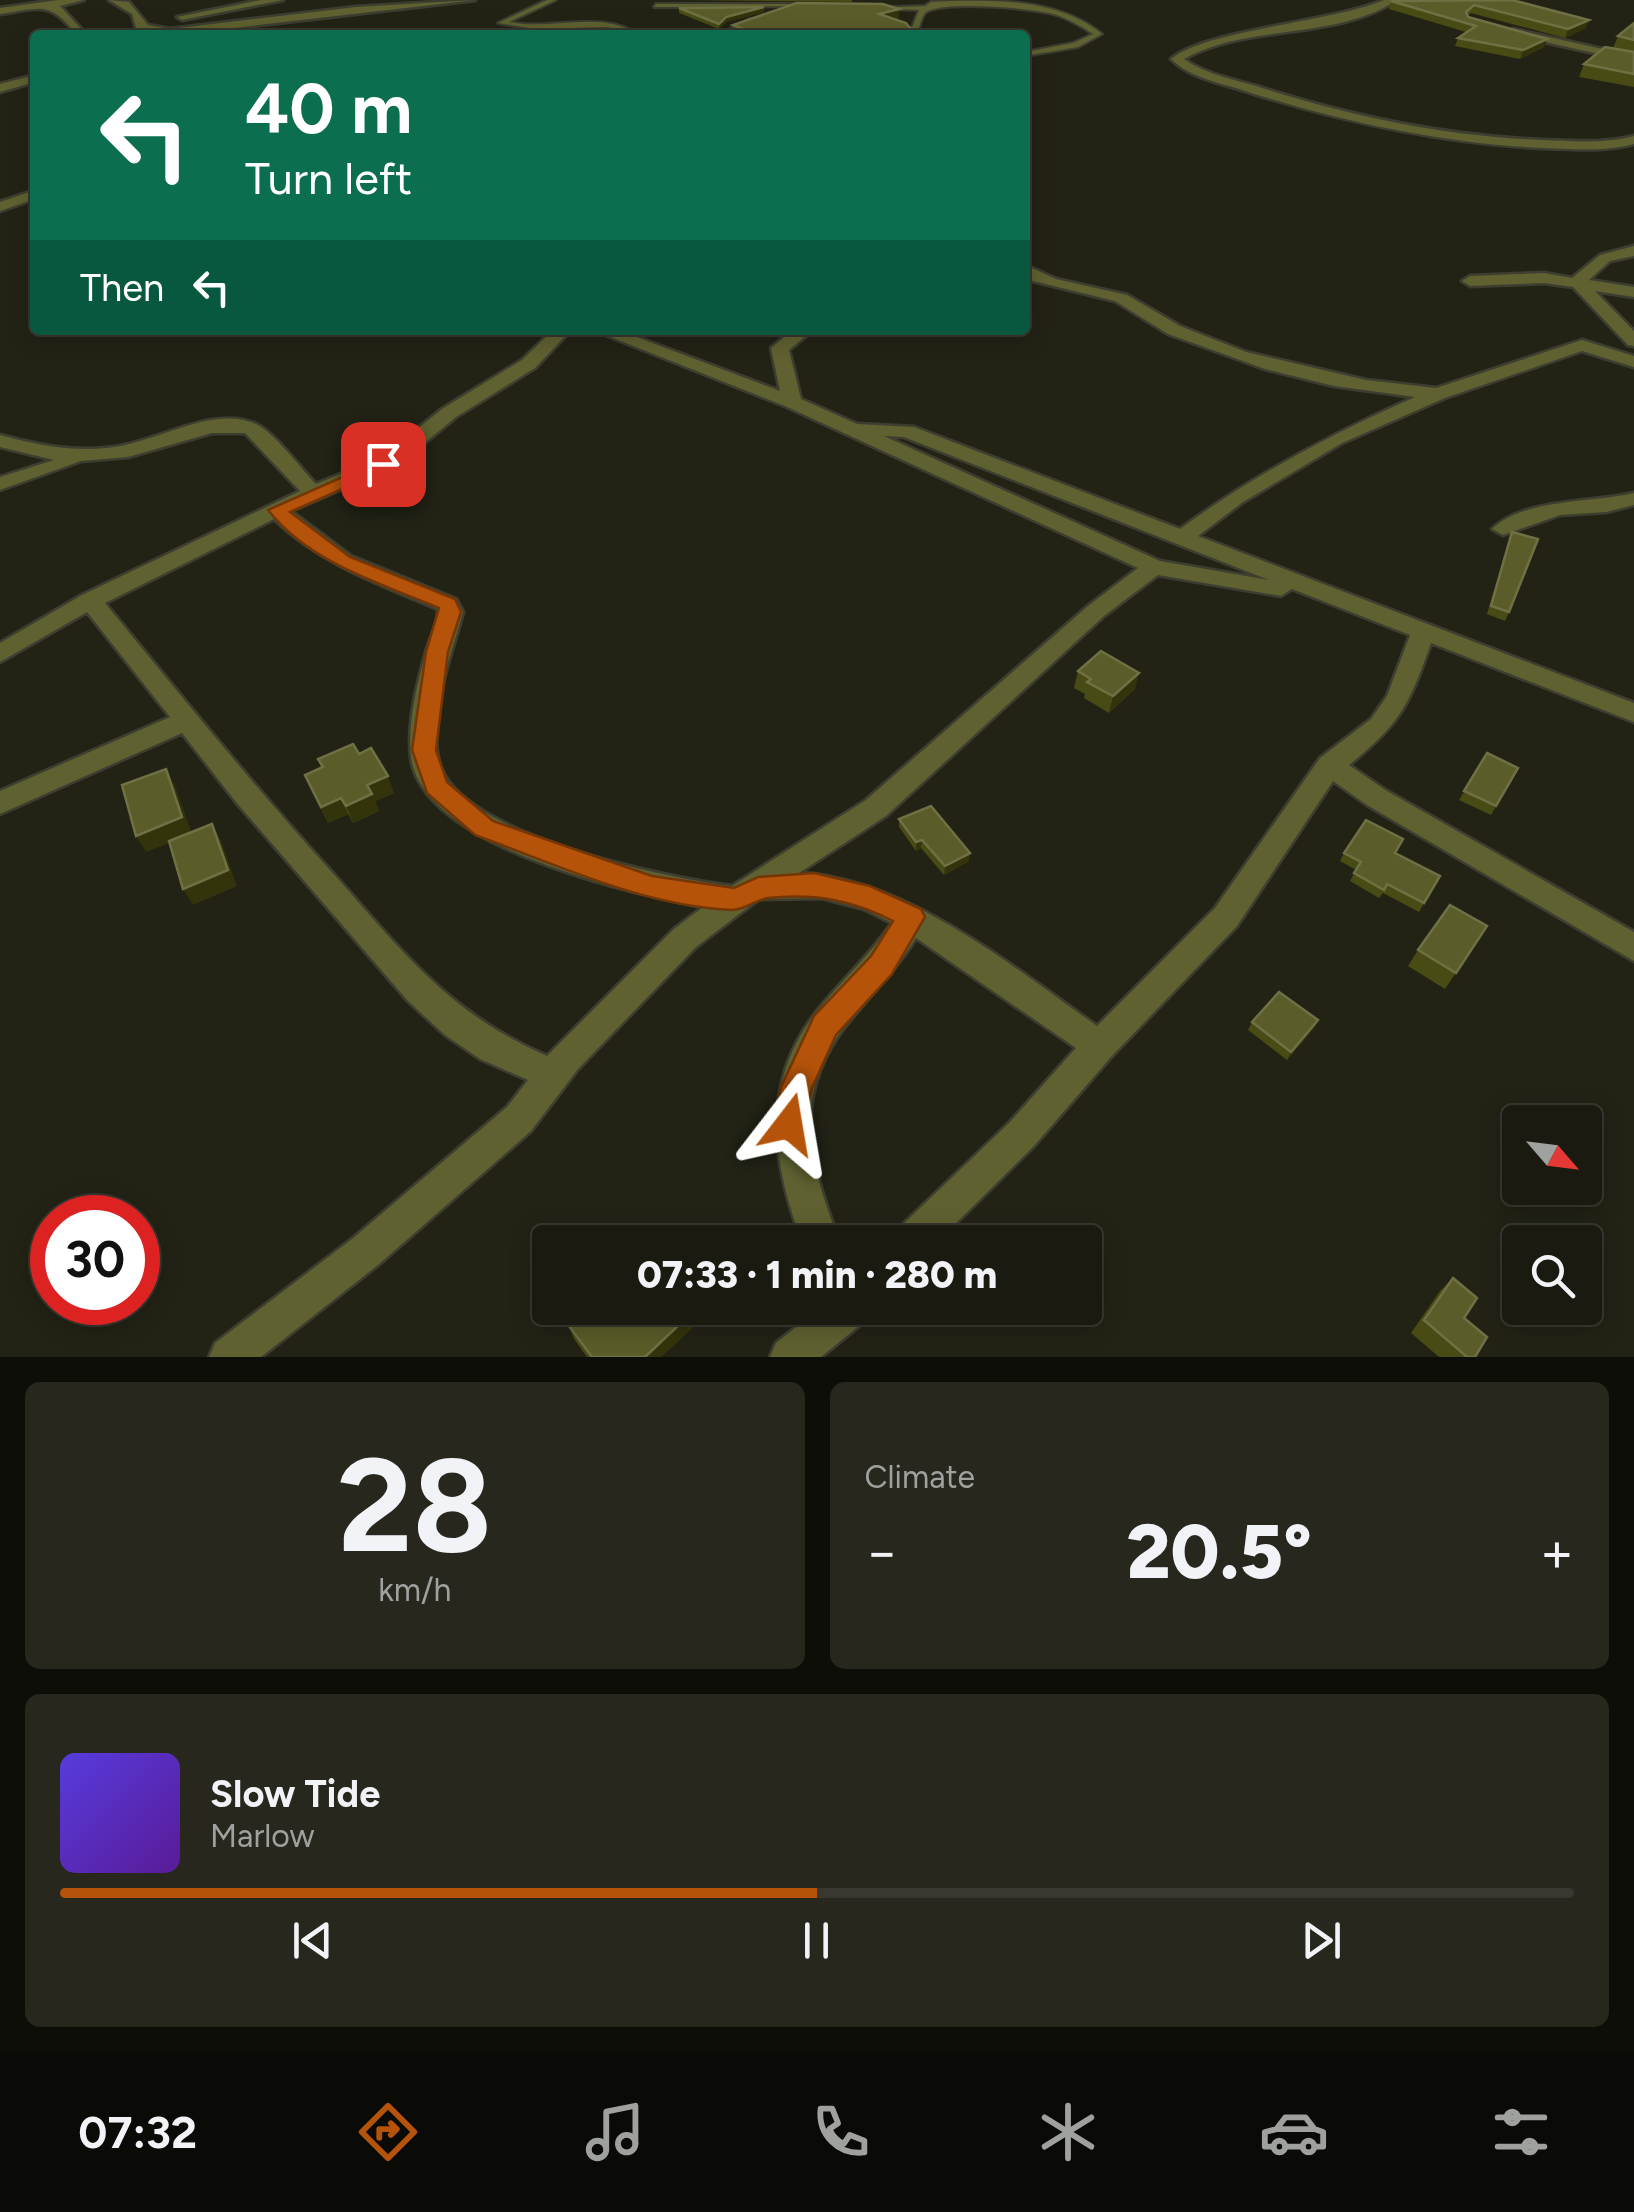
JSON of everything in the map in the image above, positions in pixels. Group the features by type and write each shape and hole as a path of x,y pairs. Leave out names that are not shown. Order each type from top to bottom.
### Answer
{"street":[{"path":"0,8 80,0"},
{"path":"114,0 131,6 143,27 278,0"},
{"path":"197,30 470,0"},
{"path":"1392,0 1244,36 1176,58 1210,74 1319,110 1400,130 1541,144 1619,144 1634,140"},
{"path":"56,4 78,30"},
{"path":"182,17 356,10"},
{"path":"1497,28 1634,59"},
{"path":"0,88 30,79"},
{"path":"0,207 30,196"},
{"path":"1578,282 1605,258 1634,250"},
{"path":"1030,273 1046,284 1121,298 1170,328 1290,373 1341,384 1438,394"},
{"path":"1470,281 1514,278 1578,282 1634,292"},
{"path":"1578,282 1629,352"},
{"path":"0,654 57,616 394,458 446,414 490,390 548,347 558,335"},
{"path":"615,335 792,402 1154,567 1328,596"},
{"path":"792,402 780,348 797,335"},
{"path":"1180,539 1236,498 1334,439 1438,394 1574,346 1629,352"},
{"path":"0,441 37,453 91,455 146,448 212,426 242,425 252,429 313,493"},
{"path":"855,430 907,431 1422,634 1634,713"},
{"path":"0,484 91,455"},
{"path":"1503,530 1557,508 1606,506 1634,499"},
{"path":"277,510 301,533 343,561 448,604 451,612 437,652 424,750 436,786 484,828 614,875 679,892 747,894 799,884 846,889 911,917 1100,1046"},
{"path":"229,1357 365,1252 493,1143 685,938 876,808 1096,611 1154,567"},
{"path":"90,600 325,888 419,991 492,1048 553,1075"},
{"path":"928,1225 1020,1135 1226,917 1330,765 1380,726 1399,698 1422,634"},
{"path":"0,803 188,720"},
{"path":"1330,765 1376,798 1634,948"},
{"path":"815,1225 792,1153 789,1124 796,1087 825,1026 882,965 911,917"},
{"path":"790,1357 828,1325"}],"lane":[{"path":"553,0 502,23 532,28 609,26 621,30"},
{"path":"916,30 928,6 942,0"},
{"path":"864,8 984,0 1025,5 1098,34 1075,45 1030,53"},
{"path":"656,6 832,7"},
{"path":"728,30 813,6"}],"building":[{"path":"1512,0 1589,20 1568,29 1474,5 1466,12 1468,17 1547,39 1523,50 1458,38 1476,26 1391,1"},
{"path":"797,3 883,4 899,9 879,14 920,30 746,30 733,25"},
{"path":"764,7 726,17 719,24 679,8"},
{"path":"1634,23 1634,40 1618,36"},
{"path":"1605,47 1634,52 1634,74 1584,64"},
{"path":"1512,532 1538,539 1509,612 1491,606"},
{"path":"1101,651 1139,673 1113,696 1087,682 1091,679 1078,671"},
{"path":"353,744 359,754 371,748 388,776 367,785 372,794 346,806 341,798 321,807 305,775 323,767 318,759"},
{"path":"1487,753 1518,768 1496,806 1464,791"},
{"path":"166,769 182,817 136,836 122,785"},
{"path":"931,806 970,853 945,866 922,840 916,842 899,819"},
{"path":"1366,820 1403,839 1395,853 1440,876 1424,903 1387,884 1384,890 1354,873 1361,862 1344,853"},
{"path":"212,824 228,870 183,889 169,841"},
{"path":"1450,905 1487,926 1456,973 1418,950"},
{"path":"1279,992 1318,1020 1291,1052 1252,1022"},
{"path":"1453,1278 1477,1298 1464,1318 1487,1337 1475,1357 1467,1357 1424,1320"},
{"path":"679,1325 645,1357 592,1357 569,1326"}],"route":[{"path":"383,464 277,510 301,533 343,561 448,604 451,612 437,652 424,750 427,769 436,786 459,810 484,828 651,887 736,899 758,888 814,884 870,897 911,917 882,965 825,1026 796,1087 789,1124"}]}
